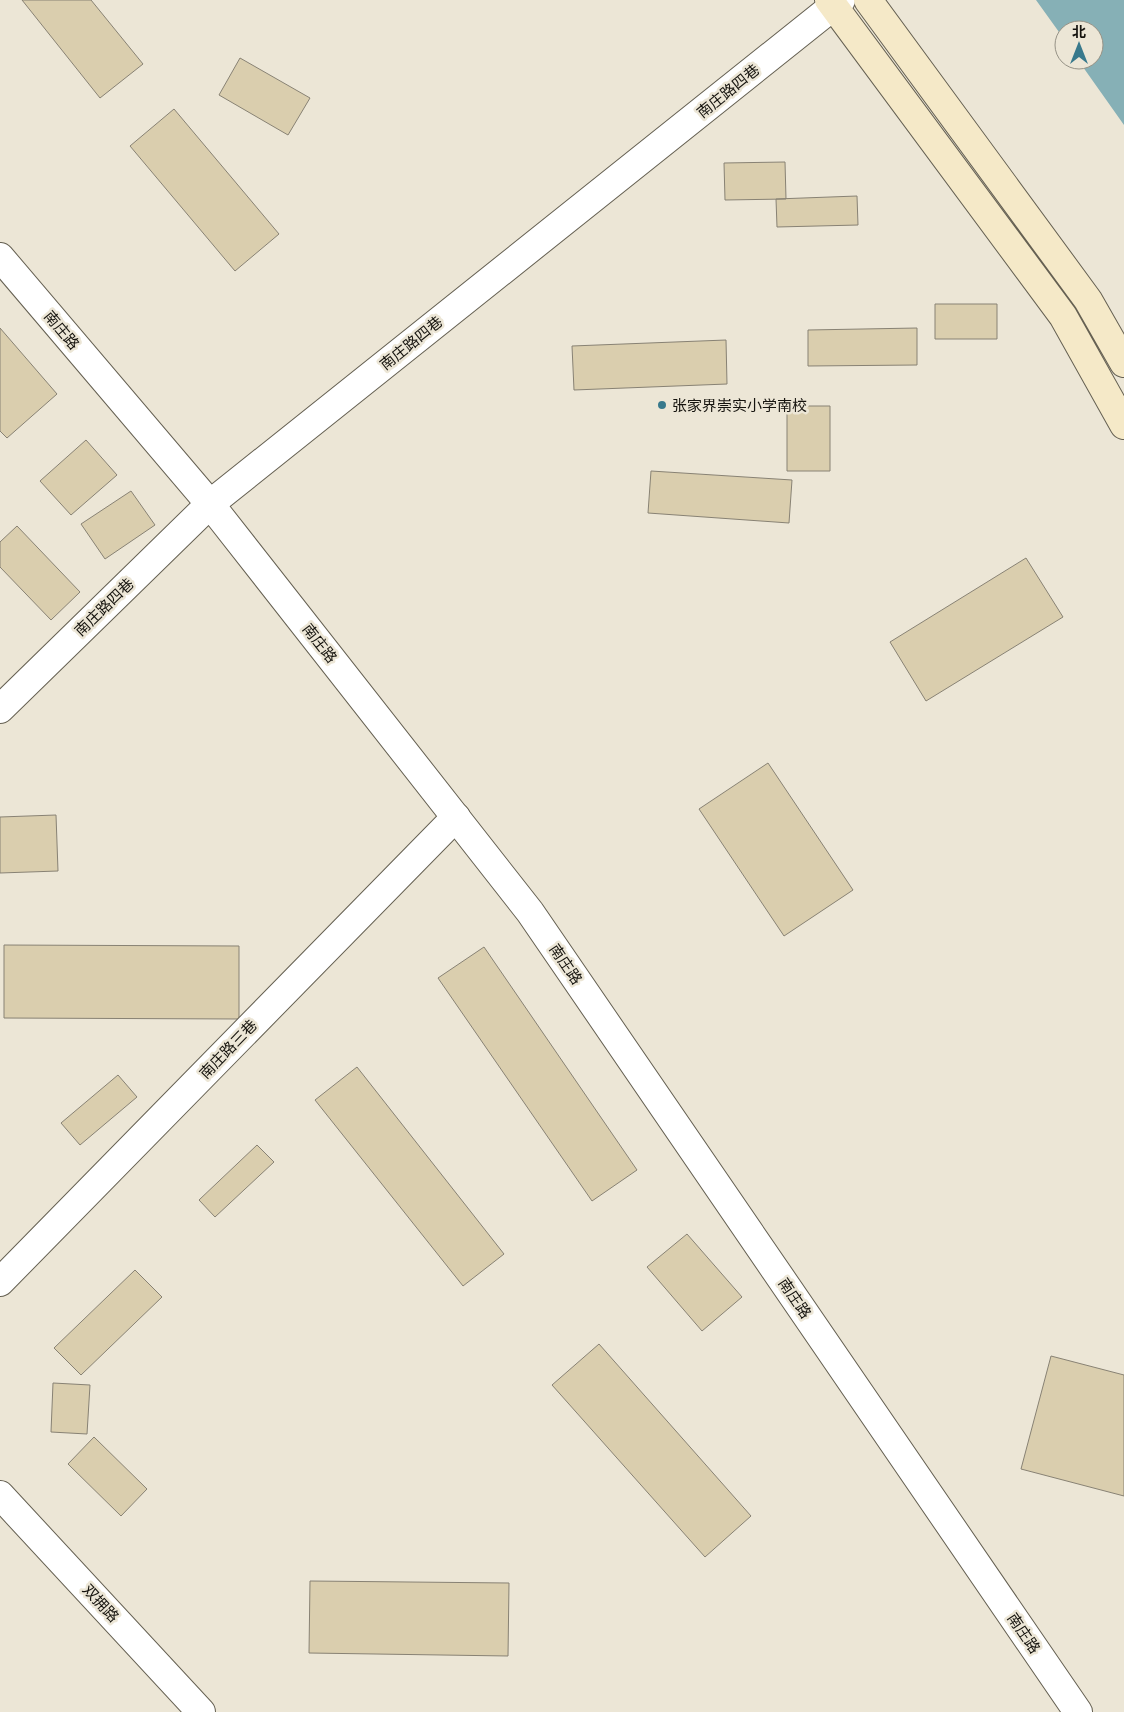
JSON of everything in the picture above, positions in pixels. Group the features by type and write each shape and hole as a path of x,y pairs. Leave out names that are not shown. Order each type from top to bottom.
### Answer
{"main road":[{"path":"868,0 1088,300 1124,363"},
{"path":"835,2 1063,316 1124,425"}],"street":[{"name":"南庄路四巷","path":"0,708 210,504 835,2"},
{"name":"南庄路","path":"0,257 210,504 530,912 1078,1712"},
{"name":"南庄路三巷","path":"0,1282 456,817"},
{"name":"双拥路","path":"0,1495 201,1712"}],"water":[{"path":"1036,0 1124,0 1124,125 1085,70 1104,70 1104,20 1054,20 1054,25"}],"building":[{"path":"22,0 91,0 143,64 100,98"},
{"path":"240,58 310,98 288,135 219,95"},
{"path":"174,109 279,234 235,271 130,146"},
{"path":"785,162 786,199 725,200 724,163"},
{"path":"857,196 858,225 777,227 776,199"},
{"path":"935,304 997,304 997,339 935,339"},
{"path":"0,328 57,394 7,438 0,431"},
{"path":"917,328 917,365 808,366 808,330"},
{"path":"726,340 727,384 574,390 572,346"},
{"path":"787,406 830,406 830,471 787,471"},
{"path":"86,440 117,475 71,515 40,481"},
{"path":"651,471 792,480 789,523 648,513"},
{"path":"131,491 155,525 105,559 81,524"},
{"path":"17,526 80,592 51,620 0,567 0,542"},
{"path":"1026,558 1063,617 926,701 890,642"},
{"path":"768,763 853,890 784,936 699,809"},
{"path":"56,815 58,871 0,873 0,817"},
{"path":"4,945 239,946 239,1019 4,1018"},
{"path":"484,947 637,1170 592,1201 438,978"},
{"path":"357,1067 504,1254 463,1286 315,1100"},
{"path":"118,1075 137,1097 80,1145 61,1123"},
{"path":"257,1145 274,1162 215,1217 199,1200"},
{"path":"687,1234 742,1297 702,1331 647,1267"},
{"path":"135,1270 162,1297 81,1375 54,1348"},
{"path":"599,1344 751,1516 705,1557 552,1385"},
{"path":"1051,1356 1124,1375 1124,1496 1021,1469"},
{"path":"53,1383 90,1385 87,1434 51,1432"},
{"path":"94,1437 147,1489 121,1516 68,1464"},
{"path":"310,1581 509,1583 508,1656 309,1653"}],"place":[{"name":"张家界崇实小学南校","path":"662,405"}]}
